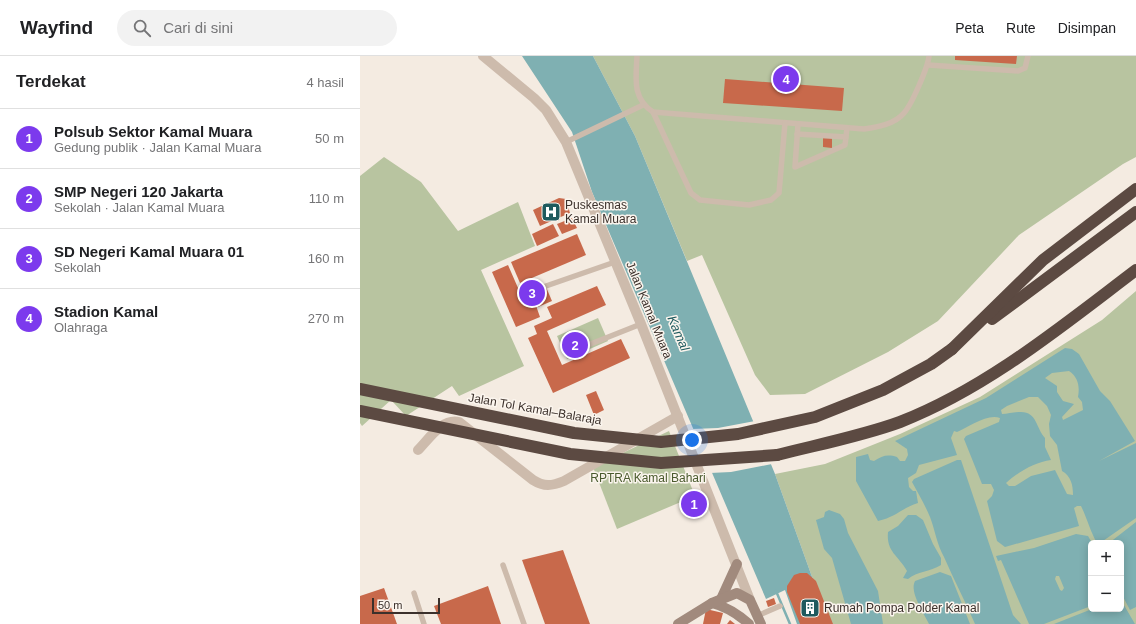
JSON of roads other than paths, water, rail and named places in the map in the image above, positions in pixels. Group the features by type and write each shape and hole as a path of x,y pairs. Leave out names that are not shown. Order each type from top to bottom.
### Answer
{"highway":[{"path":"952,349 1042,260 1136,189"},
{"path":"952,349 1136,212"},
{"path":"360,411 578,455 661,464 777,455 899,422 971,388 1019,356 1136,270"},
{"name":"Jalan Tol Kamal–Balaraja","path":"360,389 574,433 661,442 738,434 815,417 883,390 931,364 952,349"}],"main road":[{"path":"716,601 736,564"},
{"path":"678,624 716,601 737,593 750,600 759,620"},
{"path":"716,601 732,610 749,624"}],"street":[{"name":"Jalan Kamal Muara","path":"483,56 538,102 569,140 615,262 678,416 750,600"},
{"path":"418,450 444,424 452,421 460,422 533,480 540,484 550,485 564,481 678,416"}],"lane":[{"path":"638,56 637,91 643,105 653,112 691,193 700,200 760,204 771,200 779,193 785,123"},
{"path":"653,112 864,129 886,125 904,113 928,65 929,56"},
{"path":"928,65 1018,71 1025,68 1028,56"},
{"path":"569,140 628,114 643,105"},
{"path":"798,124 794,167 845,145 847,128"},
{"path":"797,134 846,137"},
{"path":"523,294 615,262"},
{"path":"568,353 641,324"},
{"path":"503,565 524,624"},
{"path":"414,593 424,624"},
{"path":"759,620 780,606"}],"water":[{"path":"522,56 593,56 635,136 775,474 829,624 797,624 785,590 766,599 592,192 572,132"},
{"path":"1065,348 1072,349 1079,354 1100,391 1110,401 1135,441 1099,461 1136,443 1136,518 1104,540 1095,540 1081,506 1077,506 1074,508 1079,526 1005,547 997,541 987,501 992,496 994,490 991,484 982,484 964,439 966,436 999,422 1000,418 990,417 957,432 954,431 951,438 957,455 919,465 916,473 908,478 909,487 913,491 916,491 918,503 890,517 878,521 856,481 856,457 868,454 870,460 874,461 882,457 890,456 897,457 900,461 905,461 908,455 907,449 895,441 986,398","holes":["1069,371 1078,382 1078,397 1082,402 1083,410 1063,420 1062,417 1074,404 1063,401 1057,392 1057,386 1045,378 1052,373","1029,397 1038,397 1047,406 1051,415 1049,424 1050,436 1057,445 1062,471 1068,475 1071,481 1073,495 1067,494 1055,470 1031,476 1015,486 1009,486 1006,483 1027,468 1051,460 1045,447 1045,438 1036,421 1026,413 1021,412 1002,414 1001,410"]},
{"path":"957,460 961,460 1013,615 1021,624 975,624 942,552 932,522 912,482 914,479"},
{"path":"829,510 840,514 844,519 848,533 878,591 883,624 851,624 832,558 824,549 816,520 824,517 825,512"},
{"path":"908,515 916,515 923,520 933,544 941,558 941,565 915,574 908,579 903,578 907,571 891,549 888,539 888,532 898,526"},
{"path":"1136,522 1136,607 1130,610 1124,599 1124,540 1113,540"},
{"path":"1076,534 1088,536 1090,540 1088,540 1088,607 1044,624 1029,624 1001,560 998,561 996,556 1034,548","holes":["1056,576 1059,576 1064,588 1062,591 1060,590 1055,579"]},
{"path":"940,572 951,576 970,624 929,624 915,597 915,581"},
{"path":"1124,605 1135,624 1054,624 1088,611 1088,612 1124,612"}],"waterway":[{"name":"Kamal","path":"776,591 790,624"}],"place":[{"name":"Stadion Kamal","path":"786,79"},
{"name":"Puskesmas Kamal Muara","path":"551,212"},
{"name":"SD Negeri Kamal Muara 01","path":"532,293"},
{"name":"SMP Negeri 120 Jakarta","path":"575,345"},
{"name":"Polsub Sektor Kamal Muara","path":"694,504"},
{"name":"Rumah Pompa Polder Kamal","path":"810,608"}],"park label":[{"name":"RPTRA Kamal Bahari","path":"648,478"}]}
